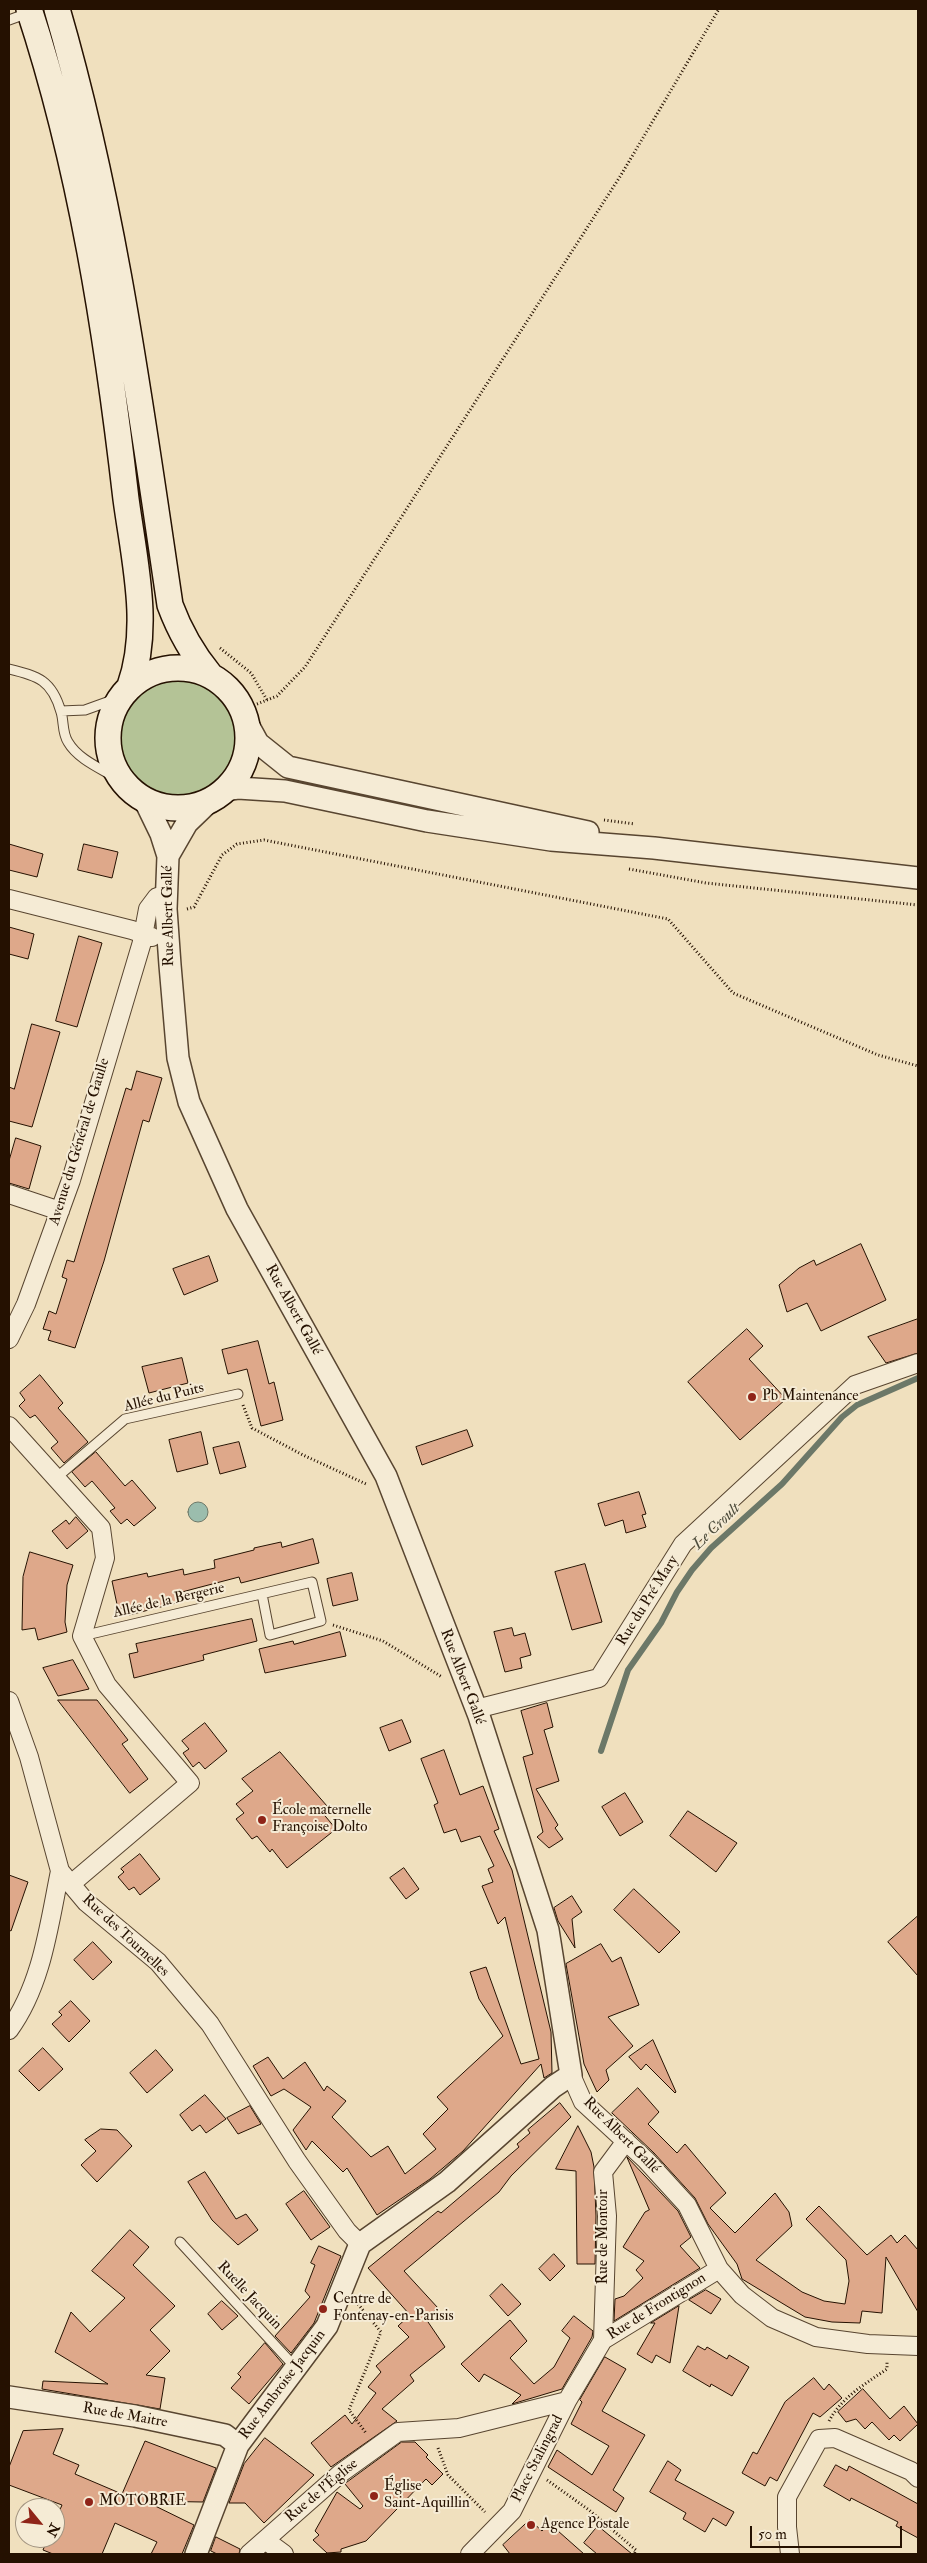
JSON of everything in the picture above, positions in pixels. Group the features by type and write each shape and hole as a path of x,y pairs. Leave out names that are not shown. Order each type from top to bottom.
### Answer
{"main road":[{"path":"23,13 54,93 78,195 104,330 139,603 139,651 126,692 111,716 108,735 109,755 123,782 145,801 164,808 184,808 204,804 219,794 235,779 244,761 248,741 246,721 239,703 231,692 210,675 181,634 170,605 128,323 106,203 82,94 57,9"},
{"path":"126,692 148,674 168,668 190,668 210,675"}],"street":[{"path":"246,721 258,743 288,767 654,848"},
{"path":"168,856 187,823 219,794 238,788 285,791 357,808 551,840 654,848 918,878"},
{"path":"145,801 161,834 168,856"},
{"name":"Rue Albert Gallé","path":"168,856 156,926 178,1058 189,1102 237,1209 368,1441 394,1497 473,1701 548,1930 571,2075 583,2102 626,2141 687,2206 719,2268 742,2295 772,2318 816,2337 868,2344 918,2346"},
{"path":"9,899 156,926"},
{"name":"Avenue du Général de Gaulle","path":"9,1339 26,1304 60,1211 156,926"},
{"path":"9,1194 60,1211"},
{"name":"Rue du Pré Mary","path":"473,1701 599,1678 684,1544 855,1385 918,1363"},
{"path":"9,1426 101,1528 105,1558 82,1636 107,1685 190,1783 65,1877 42,1957 20,2014 9,2030"},
{"name":"Rue des Tournelles","path":"9,1701 29,1757 65,1877 86,1902 158,1962 210,2024 297,2161 347,2230 360,2244"},
{"path":"360,2244 447,2182 553,2087 571,2075"},
{"name":"Rue de Montoir","path":"603,2340 607,2216 603,2172 626,2141"},
{"name":"Rue Ambroise Jacquin","path":"196,2554 238,2445 297,2369 327,2326 360,2244"},
{"name":"Rue de Frontignon","path":"567,2401 603,2340 719,2268"},
{"name":"Rue de Maitre","path":"9,2397 144,2418 225,2435 238,2445"},
{"name":"Place Stalingrad","path":"398,2432 459,2428 567,2401"},
{"name":"Place Stalingrad","path":"470,2554 512,2511 567,2401"},
{"name":"Rue de l'Église","path":"249,2554 342,2473 398,2432"},
{"path":"790,2554 787,2527 787,2497 819,2439 835,2438 911,2470 918,2478"},
{"path":"265,2540 284,2554"}],"lane":[{"path":"9,669 39,677 50,686 61,711 66,740 85,759 123,782"},
{"path":"61,711 85,710 126,692"},
{"name":"Allée du Puits","path":"56,1478 125,1419 238,1394"},
{"name":"Allée de la Bergerie","path":"82,1636 312,1582 321,1621"},
{"path":"262,1594 270,1636 321,1621"},
{"name":"Ruelle Jacquin","path":"180,2242 297,2369"}],"path":[{"path":"267,700 277,696 305,667 621,175 719,9"},
{"path":"596,819 645,825"},
{"path":"156,926 194,907 222,855 237,844 264,840 668,920 733,993 878,1055 918,1066"},
{"path":"238,1394 252,1428 303,1455 394,1497"},
{"path":"321,1621 383,1641 473,1701"},
{"path":"343,2286 381,2332 349,2410 377,2447"},
{"path":"819,2439 835,2409 859,2386 882,2373"},
{"path":"437,2429 438,2446 448,2475 498,2525"},
{"path":"533,2469 589,2510 636,2550 634,2554"}],"shaded area":[{"path":"178,677 189,678 211,687 227,703 236,725 236,747 227,769 211,785 189,794 178,795 167,794 145,785 129,769 120,747 119,736 120,725 129,703 145,687 167,678"},
{"path":"194,1502 202,1502 208,1508 208,1516 202,1522 194,1522 188,1516 188,1508"}],"building":[{"path":"9,844 43,854 37,877 9,870"},
{"path":"84,844 118,852 112,878 78,870"},
{"path":"9,927 34,934 28,959 9,954"},
{"path":"79,936 102,943 77,1027 56,1021"},
{"path":"32,1024 60,1032 32,1127 9,1121 9,1087 14,1089"},
{"path":"137,1071 162,1078 149,1122 143,1120 104,1261 75,1348 48,1340 51,1331 43,1329 49,1311 56,1314 67,1279 62,1277 67,1260 74,1262 126,1088 131,1090"},
{"path":"16,1138 41,1146 29,1189 9,1183 9,1161"},
{"path":"861,1244 886,1300 821,1331 807,1303 787,1312 779,1285 799,1268 814,1260 816,1265"},
{"path":"209,1256 218,1281 184,1295 173,1269"},
{"path":"918,1319 918,1353 886,1363 868,1337"},
{"path":"747,1329 763,1346 749,1359 786,1399 740,1440 688,1382"},
{"path":"258,1341 269,1384 274,1382 283,1420 261,1426 247,1369 228,1374 222,1350"},
{"path":"182,1358 188,1383 149,1393 142,1367"},
{"path":"40,1375 63,1403 58,1408 88,1442 64,1463 51,1448 58,1442 35,1415 30,1418 19,1406 25,1400 20,1393"},
{"path":"467,1430 473,1446 422,1465 416,1447"},
{"path":"201,1432 208,1464 177,1472 169,1440"},
{"path":"239,1442 246,1467 220,1474 213,1448"},
{"path":"96,1452 125,1486 132,1480 156,1508 134,1526 127,1519 121,1524 110,1511 115,1508 92,1481 85,1487 72,1472"},
{"path":"639,1492 646,1514 642,1515 646,1527 626,1533 623,1520 605,1526 598,1504"},
{"path":"76,1517 88,1531 67,1549 52,1531 66,1520 69,1524"},
{"path":"313,1539 319,1563 241,1583 239,1577 182,1592 184,1601 129,1615 127,1607 118,1609 112,1581 147,1573 148,1577 183,1569 184,1575 215,1568 214,1560 254,1550 254,1548 281,1542 282,1547"},
{"path":"30,1552 73,1565 67,1585 65,1622 67,1632 38,1640 35,1628 22,1630 23,1577"},
{"path":"585,1564 602,1622 572,1630 555,1572"},
{"path":"352,1573 358,1600 333,1606 327,1579"},
{"path":"252,1619 257,1641 203,1655 204,1660 134,1678 129,1654 138,1652 136,1644"},
{"path":"512,1628 514,1636 525,1633 531,1655 520,1658 522,1668 505,1672 494,1632"},
{"path":"340,1632 346,1656 265,1673 259,1649 293,1641 294,1644"},
{"path":"73,1660 89,1689 58,1696 43,1668"},
{"path":"58,1700 97,1700 128,1740 122,1744 148,1779 130,1793"},
{"path":"547,1703 553,1727 544,1730 559,1781 536,1789 558,1825 555,1828 563,1839 549,1848 537,1837 543,1832 523,1757 533,1754 521,1711"},
{"path":"402,1720 411,1742 389,1751 380,1728"},
{"path":"205,1723 227,1751 205,1769 199,1762 193,1767 183,1753 189,1749 182,1741"},
{"path":"444,1750 460,1795 483,1786 499,1829 494,1831 512,1870 551,2032 552,2073 544,2078 541,2064 463,2151 430,2179 377,2215 347,2168 343,2172 312,2141 306,2150 293,2130 311,2107 284,2089 271,2096 253,2066 268,2057 283,2079 305,2062 324,2091 327,2086 346,2101 332,2117 371,2157 388,2146 405,2174 436,2149 423,2134 448,2109 437,2097 503,2036 479,1999 470,1972 486,1967 521,2064 539,2059 505,1917 498,1924 482,1886 493,1882 488,1869 494,1866 480,1836 461,1842 456,1829 444,1833 434,1805 438,1803 421,1759"},
{"path":"280,1752 327,1806 321,1811 336,1829 287,1868 272,1849 270,1852 257,1836 252,1839 236,1819 244,1813 236,1804 253,1791 242,1779"},
{"path":"625,1793 643,1822 620,1836 602,1807"},
{"path":"688,1811 737,1843 716,1872 670,1836"},
{"path":"140,1854 160,1879 140,1895 134,1887 129,1890 118,1877 124,1872 121,1869"},
{"path":"404,1868 419,1889 406,1899 390,1878"},
{"path":"9,1875 28,1882 11,1931 9,1930"},
{"path":"634,1889 680,1932 659,1953 614,1910"},
{"path":"572,1896 582,1912 572,1919 575,1948 558,1921 554,1908"},
{"path":"918,1916 918,1976 888,1942"},
{"path":"93,1942 112,1962 93,1980 74,1960"},
{"path":"601,1944 612,1962 621,1957 639,2005 608,2017 633,2046 606,2070 609,2080 597,2092 584,2064 566,1964"},
{"path":"71,2001 90,2021 69,2042 52,2024 62,2015 59,2012"},
{"path":"653,2040 675,2093 646,2064 641,2070 629,2057"},
{"path":"43,2048 63,2069 39,2091 19,2071"},
{"path":"156,2050 173,2070 147,2093 130,2073"},
{"path":"638,2088 659,2112 648,2124 677,2153 685,2144 726,2193 710,2208 735,2233 775,2193 789,2212 792,2226 756,2260 802,2292 824,2301 845,2304 849,2281 846,2260 806,2219 819,2206 867,2255 891,2235 897,2243 905,2235 918,2250 918,2312 886,2257 882,2313 862,2311 860,2323 832,2322 805,2317 742,2279 737,2264 708,2224 695,2198 654,2153 612,2113"},
{"path":"205,2095 226,2119 206,2133 200,2125 192,2131 180,2115"},
{"path":"560,2103 571,2117 511,2176 499,2192 404,2271 438,2308 426,2319 445,2347 410,2375 414,2381 382,2409 397,2421 331,2467 311,2443 345,2415 352,2424 376,2393 368,2387 381,2372 376,2366 409,2337 398,2326 410,2315 368,2268 438,2211 441,2213 519,2147 517,2144 530,2133 528,2130"},
{"path":"250,2106 261,2124 238,2134 227,2118"},
{"path":"578,2126 591,2152 594,2167 595,2264 577,2264 576,2171 556,2169"},
{"path":"101,2129 117,2130 132,2146 97,2182 81,2165 96,2151 85,2140"},
{"path":"627,2157 678,2211 691,2237 680,2246 700,2268 614,2321 615,2299 624,2296 643,2278 636,2270 644,2261 623,2247 645,2212 649,2210"},
{"path":"205,2172 236,2219 246,2214 258,2230 238,2245 212,2220 188,2182"},
{"path":"304,2191 330,2227 311,2240 286,2204"},
{"path":"130,2230 149,2247 133,2265 175,2306 150,2330 170,2351 146,2375 165,2378 160,2409 42,2389 43,2381 108,2384 55,2352 71,2312 90,2332 125,2298 92,2271"},
{"path":"319,2246 341,2256 314,2323 291,2353 275,2336 310,2297 305,2291 315,2265 311,2263"},
{"path":"554,2254 565,2266 550,2281 539,2269"},
{"path":"502,2284 521,2304 508,2316 490,2296"},
{"path":"706,2290 721,2299 711,2314 689,2300"},
{"path":"222,2301 238,2316 222,2330 208,2314"},
{"path":"679,2306 670,2363 656,2355 652,2363 637,2354 655,2323 651,2323"},
{"path":"574,2316 593,2331 592,2337 562,2389 512,2404 521,2395 484,2374 479,2382 461,2364 510,2320 527,2341 510,2358 534,2384 554,2367 570,2338 562,2331"},
{"path":"265,2343 283,2364 249,2404 231,2388 241,2377 238,2374"},
{"path":"698,2346 705,2350 707,2347 727,2359 729,2355 749,2367 732,2396 711,2384 710,2387 683,2371"},
{"path":"605,2357 626,2369 602,2411 645,2435 613,2490 624,2498 616,2512 548,2467 557,2450 592,2475 609,2446 571,2424 582,2402 580,2400"},
{"path":"814,2378 824,2390 829,2384 842,2398 820,2417 813,2413 777,2481 770,2477 765,2486 742,2473 753,2452 757,2454 785,2402"},
{"path":"863,2389 890,2419 904,2406 918,2424 900,2441 894,2435 889,2440 872,2422 865,2429 856,2419 846,2422 838,2412"},
{"path":"63,2429 53,2454 79,2465 75,2474 122,2494 145,2441 216,2468 203,2502 145,2501 194,2525 182,2554 151,2554 157,2542 115,2523 102,2554 53,2554 43,2550 44,2548 65,2548 65,2498 43,2498 9,2485 9,2467 23,2431"},
{"path":"265,2438 314,2475 264,2523 245,2503 229,2503 244,2464"},
{"name":"Église Saint-Aquillin","path":"402,2442 415,2442 428,2455 426,2457 443,2474 432,2485 426,2479 366,2541 341,2549 341,2552 327,2553 313,2540 319,2535 315,2531 337,2492 360,2509 363,2506 345,2484"},
{"path":"668,2461 681,2470 675,2480 734,2512 726,2526 713,2518 705,2532 683,2519 686,2513 650,2492"},
{"path":"836,2465 847,2471 849,2466 918,2504 918,2538 896,2526 898,2522 851,2498 850,2501 824,2486"},
{"path":"530,2520 542,2531 549,2523 584,2554 510,2554 503,2545"},
{"path":"598,2526 632,2554 597,2554 584,2543"},
{"path":"216,2537 240,2549 239,2554 217,2554 211,2551"}],"waterway":[{"name":"Le Croult","path":"601,1751 628,1670 661,1623 677,1592 692,1570 711,1548 782,1484 842,1417 857,1405 918,1378"}],"place":[{"name":"Pb Maintenance","path":"752,1397"},
{"name":"École maternelle Françoise Dolto","path":"262,1820"},
{"name":"Centre de Fontenay-en-Parisis","path":"323,2309"},
{"name":"Église Saint-Aquillin","path":"374,2496"},
{"name":"MOTOBRIE","path":"89,2502"},
{"name":"Agence Postale","path":"531,2525"}]}
